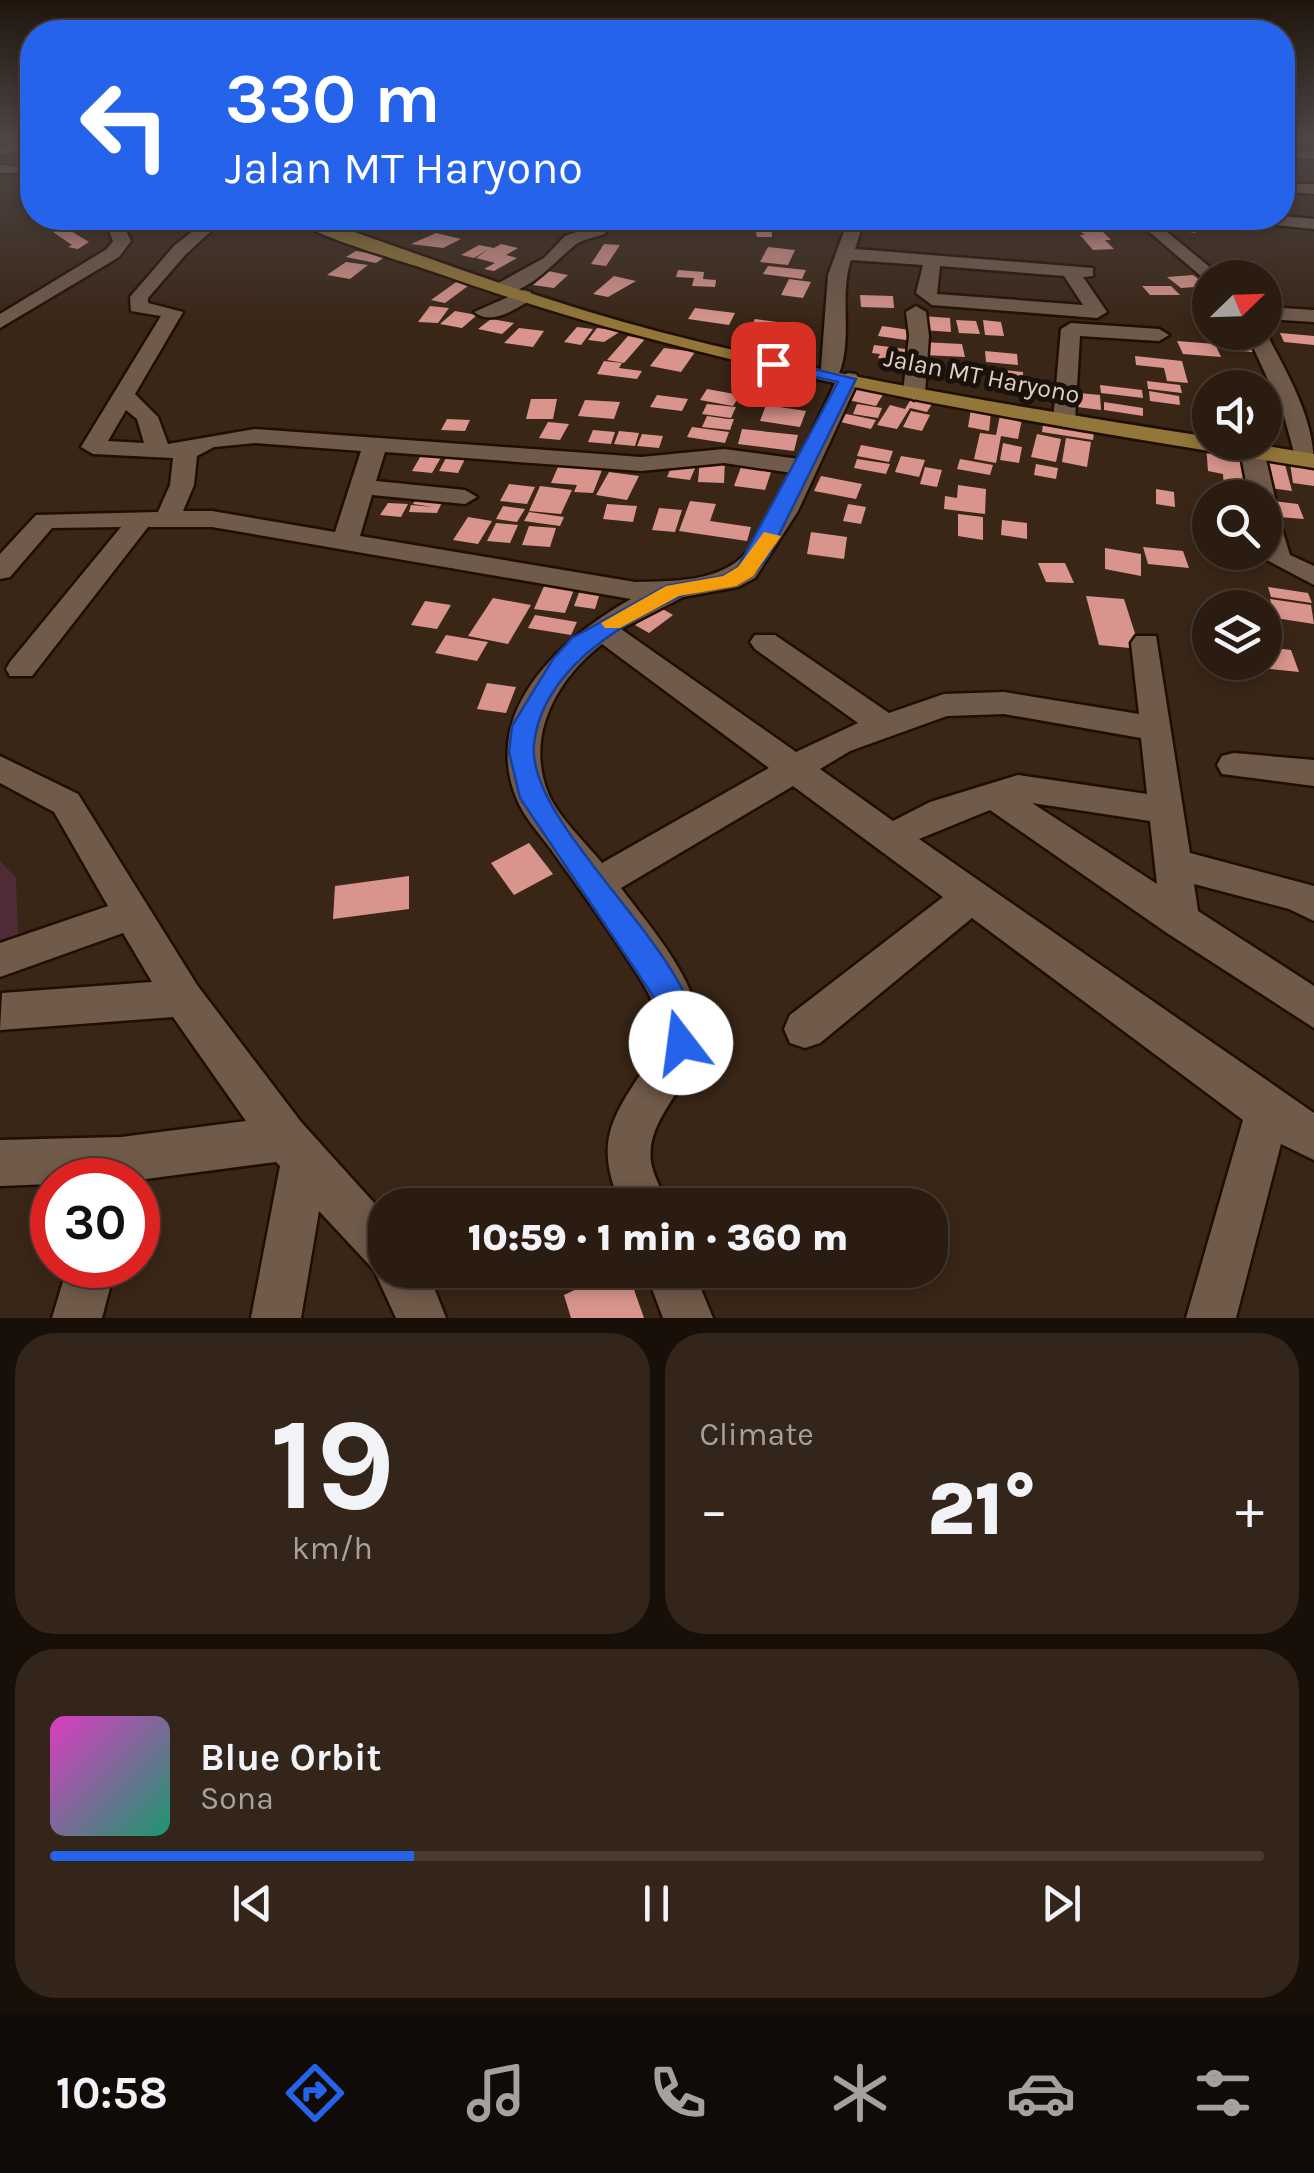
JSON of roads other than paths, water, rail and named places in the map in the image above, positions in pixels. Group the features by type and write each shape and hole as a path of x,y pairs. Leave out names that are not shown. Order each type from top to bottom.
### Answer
{"main road":[{"name":"Jalan MT Haryono","path":"343,230 502,289 656,337 914,393 1192,440"},
{"name":"Jalan MT Haryono","path":"1282,455 1311,460"}],"street":[{"path":"92,230 121,242"},
{"path":"114,230 121,242"},
{"path":"204,230 180,250 139,297 138,307 173,312 93,447 186,452 209,441 255,436 641,464 724,456 803,467"},
{"path":"502,289 550,262 571,240 599,230"},
{"path":"0,570 45,520 155,518 252,524 346,538 634,591 674,590 729,581 746,571 773,534 838,377 834,356 837,275 853,230"},
{"path":"1156,230 1192,260"},
{"path":"0,322 86,272 121,242"},
{"path":"846,254 932,264 1094,272"},
{"path":"932,264 927,297 1097,312 1071,272"},
{"path":"1010,306 1011,268"},
{"path":"484,312 497,311 524,296"},
{"path":"914,393 919,336 916,312"},
{"path":"1282,314 1314,316"},
{"path":"1064,420 1071,329 1159,336"},
{"path":"1268,350 1302,403 1311,460"},
{"path":"124,396 147,417 158,450"},
{"path":"346,538 375,445"},
{"path":"21,669 182,485 186,452"},
{"path":"364,488 465,497"},
{"path":"346,538 447,541"},
{"path":"1282,561 1314,577"},
{"path":"638,1188 628,1162 631,1135 681,1043 678,1012 596,885 533,798 521,752 524,726 562,664 601,629 674,590"},
{"path":"601,629 792,770 892,837 970,898 1267,1110 1314,1138"},
{"path":"765,642 886,726"},
{"path":"1146,642 1180,922"},
{"path":"596,885 838,743 944,705 975,702 1157,729"},
{"path":"1234,766 1314,773"},
{"path":"0,768 66,803 183,998 294,1149 368,1232"},
{"path":"892,837 942,812 1018,788 1165,810"},
{"path":"994,796 1314,1009"},
{"path":"1173,864 1299,896 1314,905"},
{"path":"805,1029 970,898"},
{"path":"130,914 7,958 1,1015 183,998"},
{"path":"1212,1318 1267,1110"},
{"path":"160,1165 294,1149"},
{"path":"276,1318 294,1149"},
{"path":"0,1162 30,1164"},
{"path":"78,1318 86,1288"},
{"path":"410,1288 421,1318"},
{"path":"677,1288 688,1318"}]}
